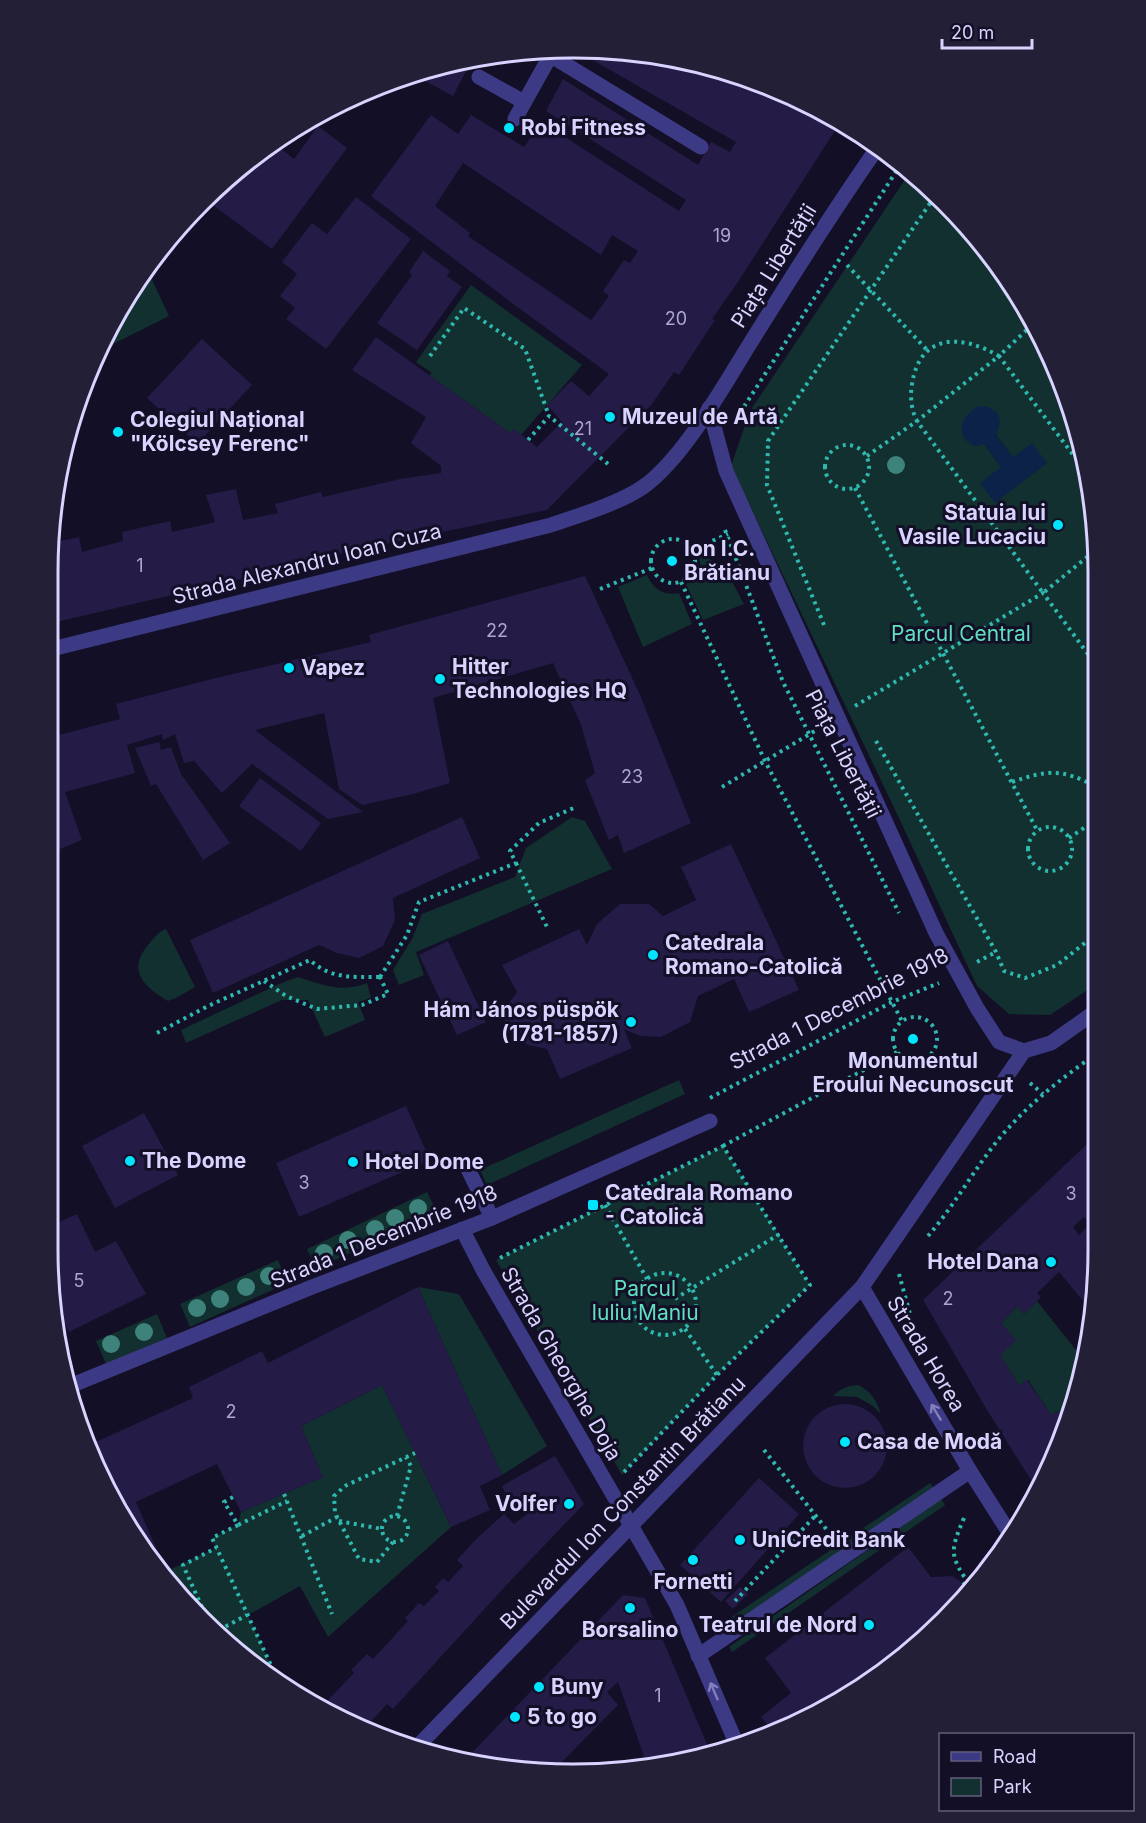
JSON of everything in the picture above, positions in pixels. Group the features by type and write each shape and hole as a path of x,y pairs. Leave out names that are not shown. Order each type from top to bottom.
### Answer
{"street":[{"path":"515,119 548,59"},
{"path":"561,59 701,147"},
{"path":"479,77 525,102"},
{"name":"Piața Libertății","path":"572,518 643,487 663,469 709,408 834,209 872,155"},
{"path":"709,408 726,471 936,933 977,1008 999,1042 1024,1051 1052,1043 1088,1017"},
{"name":"Strada Alexandru Ioan Cuza","path":"58,647 572,518"},
{"name":"Bulevardul Ion Constantin Brătianu","path":"422,1741 862,1287 1024,1051"},
{"name":"Strada 1 Decembrie 1918","path":"76,1383 312,1287 492,1218 710,1121"},
{"path":"465,1163 492,1218"},
{"name":"Strada Gheorghe Doja","path":"462,1229 483,1270 677,1605 734,1738"},
{"name":"Strada Horea","path":"862,1287 1006,1528"},
{"path":"698,1656 970,1471"}],"path":[{"path":"720,448 895,173"},
{"path":"826,629 767,485 768,441 930,203"},
{"path":"847,265 928,351"},
{"path":"430,356 464,308 525,349 549,416 608,464"},
{"path":"867,456 999,356 1026,330"},
{"path":"1074,456 999,356 972,343 958,341 945,343 923,354 914,371 911,390 916,421 1088,653"},
{"path":"528,440 549,416"},
{"path":"848,445 862,450 867,456 869,471 867,478 855,488 848,489 835,485 826,474 826,460 835,449 848,445"},
{"path":"855,488 1037,830"},
{"name":"Piața Libertății","path":"724,526 783,682 904,923"},
{"path":"674,539 688,545 692,550 695,565 692,572 681,582 666,583 652,568 652,554 660,543 674,539"},
{"path":"722,787 1042,593 1087,557"},
{"path":"600,589 652,568"},
{"path":"681,582 765,761 902,1021"},
{"path":"852,695 856,706"},
{"path":"873,735 996,952 1004,971 1024,978 1057,965 1088,941"},
{"path":"1012,783 1051,771 1077,776 1088,783"},
{"path":"547,927 510,851 539,823 576,807"},
{"path":"1069,838 1088,825"},
{"path":"1050,826 1058,828 1069,838 1071,852 1069,859 1057,869 1043,870 1028,855 1029,842 1037,830 1050,826"},
{"path":"380,977 407,935 419,902 516,863"},
{"name":"Strada 1 Decembrie 1918","path":"702,1103 892,1002 936,985 996,952"},
{"path":"157,1033 208,1006 310,960 320,969 339,976 380,977"},
{"path":"930,975 936,985"},
{"path":"264,981 286,996 317,1009 362,1005 387,994 380,977"},
{"path":"916,1017 929,1022 937,1035 934,1050 923,1060 908,1060 897,1052 894,1046 894,1032 902,1021 916,1017"},
{"path":"496,1260 723,1146 897,1052"},
{"path":"938,1224 999,1138 1043,1094 1088,1060"},
{"path":"621,1475 810,1285 723,1146"},
{"path":"605,1205 647,1279"},
{"path":"673,1300 778,1235"},
{"path":"656,1274 676,1275 686,1280 692,1288 697,1308 694,1318 685,1329 670,1336 659,1335 650,1332 636,1316 635,1296 640,1286 656,1274"},
{"path":"685,1329 717,1376"},
{"path":"764,1450 836,1541"},
{"path":"393,1542 377,1562 358,1559 334,1513 334,1496 345,1486 415,1453"},
{"path":"397,1516 411,1466 406,1457"},
{"path":"284,1494 332,1614"},
{"path":"233,1497 224,1502 238,1525"},
{"path":"272,1667 212,1538 287,1501"},
{"path":"729,1607 816,1515"},
{"path":"397,1516 405,1520 408,1531 401,1541 393,1542 385,1537 382,1529 384,1522 397,1516"},
{"path":"964,1518 953,1555 956,1565 967,1581"},
{"path":"302,1536 338,1519 382,1529"},
{"path":"201,1606 183,1565 216,1548"},
{"path":"224,1627 247,1615"}],"green space":[{"name":"Parcul Central","path":"905,180 937,209 960,234 1001,287 1019,316 1048,376 1070,440 1078,473 1088,573 1088,990 1050,1015 1009,1014 977,986 731,466 750,411","holes":["962,429 996,435 1013,458 1001,467 984,444 975,446 966,440"]},
{"path":"151,278 169,316 112,344 127,316"},
{"path":"471,285 582,365 521,435 510,433 429,375 432,373 416,362"},
{"path":"703,556 723,570 744,604 703,620 686,584 698,572 699,557"},
{"path":"647,575 660,591 669,594 679,593 692,624 643,647 618,587"},
{"path":"572,817 585,821 612,869 416,952 424,975 399,985 393,970 412,939 422,914 515,877 526,848"},
{"path":"166,929 195,987 168,1001 146,984 139,970 142,954 156,936"},
{"path":"298,977 340,988 367,983 371,998 358,1002 365,1020 325,1037 308,1000 282,1000 186,1043 181,1030"},
{"path":"679,1080 685,1094 487,1185 480,1170"},
{"name":"Parcul Iuliu Maniu","path":"723,1146 810,1285 717,1375 622,1475 496,1260"},
{"path":"427,1192 437,1212 316,1269 307,1249"},
{"path":"278,1260 288,1283 190,1327 180,1304"},
{"path":"418,1287 459,1294 547,1446 502,1475"},
{"path":"1037,1301 1077,1352 1061,1413 1059,1411 1051,1415 1028,1380 1019,1386 1000,1355 1015,1340 1001,1323 1017,1306 1024,1314"},
{"path":"157,1314 167,1338 106,1364 96,1341"},
{"path":"382,1385 451,1527 328,1637 300,1586 248,1615 272,1667 209,1614 170,1569 216,1548 212,1538 238,1525 241,1512 323,1477 301,1426"},
{"path":"858,1385 873,1397 881,1414 873,1406 857,1397 833,1396 844,1388"},
{"path":"930,1483 934,1489 719,1634 715,1628"},
{"path":"941,1499 945,1505 732,1652 729,1647"}],"water":[{"path":"979,406 988,407 998,413 1000,423 996,436 1013,457 1032,443 1047,463 995,503 980,483 1001,467 984,444 975,446 969,443 962,430 964,420"}],"building":[{"path":"591,59 640,63 706,76 770,98 835,130 712,319 715,320 679,375 674,372 652,404 547,510 338,554 58,622 60,541 79,537 82,552 123,541 122,532 170,521 172,532 215,522 206,495 236,489 243,520 278,513 275,504 321,492 323,497 400,479 441,473 441,466 411,443 426,417 352,370 376,337 510,433 514,429 537,447 562,422 547,405 571,381 589,396 609,374 371,196 431,115 458,134 471,115 524,147 542,122 679,211 686,200 546,111 563,79 698,165 711,142 730,152 736,142","holes":["463,163 601,255 612,235 638,251 630,263 624,260 603,291 609,296 591,320 468,236 470,233 435,206"]},
{"path":"467,69 453,96 425,81"},
{"path":"318,126 347,148 272,249 213,205 281,149 294,159"},
{"path":"356,197 411,239 326,349 286,319 295,308 280,296 297,274 282,262 312,223 327,234"},
{"path":"423,251 450,271 447,276 462,287 417,350 377,323 412,275 409,272"},
{"path":"202,339 252,385 197,444 147,398"},
{"path":"585,576 640,695 691,823 624,853 618,835 609,840 585,780 595,773 581,725 553,663 433,698 450,783 362,805 339,789 324,713 255,730 363,812 328,819 252,764 222,793 194,761 184,763 175,734 163,740 162,734 127,745 135,773 65,792 82,840 58,850 58,735 120,719 116,704 371,642 369,635"},
{"path":"159,742 161,750 171,747 181,774 230,843 203,860 156,784 151,786 135,748"},
{"path":"260,778 321,823 301,851 239,806"},
{"path":"462,817 480,858 393,898 395,920 383,946 359,958 337,953 319,945 213,993 190,940"},
{"name":"Catedrala Romano-Catolică","path":"731,844 799,990 749,1012 734,979 698,996 690,1022 661,1037 640,1036 624,1029 632,1048 560,1079 547,1049 525,1044 506,1029 503,1011 517,992 502,965 579,929 587,945 597,924 620,904 649,904 663,916 696,900 681,867"},
{"path":"448,941 486,1022 457,1035 419,955"},
{"name":"Hotel Dome","path":"406,1106 430,1160 299,1217 276,1163"},
{"name":"The Dome","path":"144,1113 178,1175 115,1208 82,1146"},
{"path":"1086,1145 1088,1147 1088,1220 1084,1217 1073,1227 1079,1235 1088,1226 1084,1302 1059,1272 1037,1293 1041,1297 1024,1314 1017,1306 1001,1323 1016,1340 1000,1355 1019,1386 1027,1380 1051,1415 1059,1411 1061,1413 1032,1482 923,1300"},
{"path":"77,1214 95,1252 116,1241 146,1294 69,1332 63,1317 58,1223"},
{"path":"418,1287 502,1475 480,1486 490,1510 451,1527 382,1385 301,1426 323,1477 241,1512 217,1464 136,1502 160,1556 127,1507 96,1442 193,1398 189,1387 262,1351 268,1363"},
{"name":"Casa de Modă","path":"845,1404 861,1407 875,1416 884,1430 887,1446 884,1462 875,1476 861,1485 845,1488 829,1485 815,1476 806,1462 803,1446 806,1430 815,1416 829,1407"},
{"path":"555,1456 584,1504 393,1709 387,1704 370,1722 326,1701 354,1673 351,1670 367,1654 373,1659 408,1621 405,1618 419,1603 424,1606 439,1591 435,1587 443,1578 448,1582 463,1566 457,1560 476,1539 504,1514 514,1524 527,1514 520,1504 513,1510 502,1486"},
{"name":"UniCredit Bank","path":"759,1478 799,1514 721,1602 680,1565"},
{"name":"Teatrul de Nord","path":"908,1547 931,1577 952,1576 963,1586 912,1637 859,1678 830,1696 768,1726 761,1717 791,1693 765,1658"},
{"path":"740,1587 748,1594 733,1609 725,1601"},
{"path":"623,1595 645,1598 708,1746 645,1759 618,1682 607,1692 618,1705 560,1764 506,1760 470,1754"}],"place":[{"name":"Robi Fitness","path":"509,128"},
{"name":"Muzeul de Artă","path":"610,417"},
{"name":"Colegiul Național \"Kölcsey Ferenc\"","path":"118,432"},
{"name":"Statuia lui Vasile Lucaciu","path":"1058,525"},
{"name":"Ion I.C. Brătianu","path":"672,561"},
{"name":"Vapez","path":"289,668"},
{"name":"Hitter Technologies HQ","path":"440,679"},
{"name":"Catedrala Romano-Catolică","path":"653,955"},
{"name":"Hám János püspök (1781-1857)","path":"631,1022"},
{"name":"Monumentul Eroului Necunoscut","path":"913,1039"},
{"name":"The Dome","path":"130,1161"},
{"name":"Hotel Dome","path":"353,1162"},
{"name":"Catedrala Romano - Catolică","path":"593,1205"},
{"name":"Hotel Dana","path":"1051,1262"},
{"name":"Casa de Modă","path":"845,1442"},
{"name":"Volfer","path":"569,1504"},
{"name":"UniCredit Bank","path":"740,1540"},
{"name":"Fornetti","path":"693,1560"},
{"name":"Borsalino","path":"630,1608"},
{"name":"Teatrul de Nord","path":"869,1625"},
{"name":"Buny","path":"539,1687"},
{"name":"5 to go","path":"515,1717"}]}
